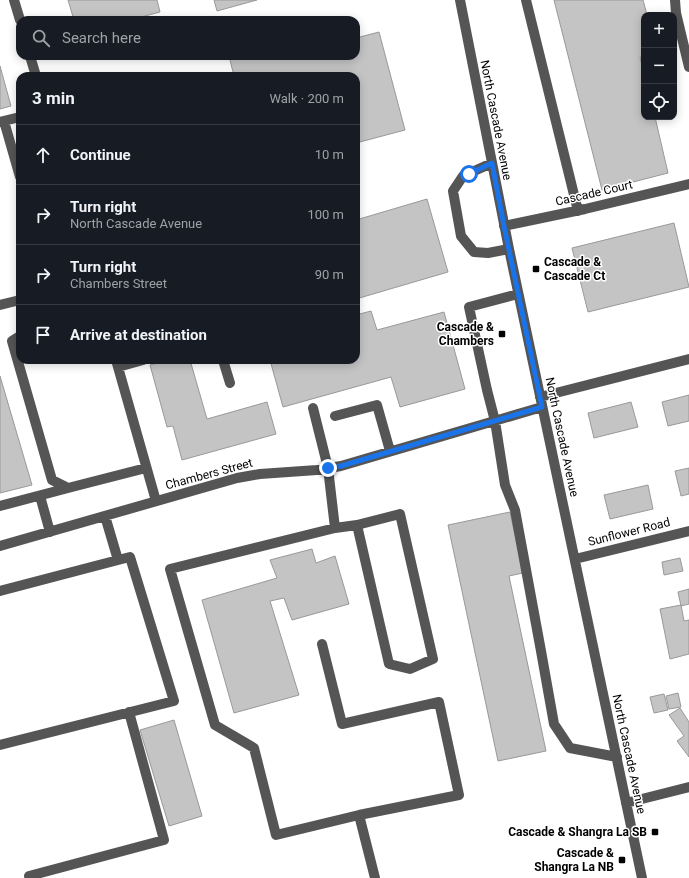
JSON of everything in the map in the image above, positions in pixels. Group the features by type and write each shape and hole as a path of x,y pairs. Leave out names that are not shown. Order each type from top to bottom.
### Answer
{"street":[{"path":"14,0 19,16"},
{"name":"North Cascade Avenue","path":"460,0 518,294 642,878"},
{"path":"526,0 578,211"},
{"path":"674,0 689,68"},
{"path":"31,60 35,72"},
{"path":"16,118 2,121 16,165"},
{"path":"492,163 463,176 453,191 461,236 474,252 488,253 509,249"},
{"name":"Cascade Court","path":"504,226 578,211 689,184"},
{"path":"518,294 469,307 495,421 505,485 515,510 554,724 570,748 616,757"},
{"path":"0,304 16,301"},
{"path":"16,338 12,341 16,355"},
{"path":"540,397 689,359"},
{"path":"19,364 52,480 68,488"},
{"path":"117,364 156,501"},
{"path":"224,364 230,383"},
{"path":"335,416 377,405 390,451"},
{"name":"Chambers Street","path":"0,546 245,477 260,474 318,470 341,466 542,407"},
{"path":"313,408 328,468 335,528"},
{"path":"0,506 146,468"},
{"path":"40,496 50,532"},
{"path":"322,644 342,724 439,702 459,795 359,815 276,835 254,748 214,725 170,569 335,528 357,525 400,514 433,659 410,669 389,664 357,525"},
{"path":"105,516 118,560"},
{"name":"Sunflower Road","path":"575,559 689,531"},
{"path":"0,591 130,557 174,701 0,746"},
{"path":"30,878 29,876 164,840 129,712"},
{"path":"626,803 689,787"},
{"path":"359,815 375,878"}],"building":[{"path":"68,0 157,0 160,12 145,16 73,16"},
{"path":"214,0 257,0 217,11"},
{"path":"554,0 643,0 646,12 641,12 641,120 656,120 668,173 602,190"},
{"path":"379,32 405,130 360,142 360,72 233,72 230,60 360,60 360,37"},
{"path":"0,66 11,106 0,109"},
{"path":"427,199 448,272 360,298 360,219"},
{"path":"674,223 689,287 588,312 572,248"},
{"path":"371,311 377,330 444,312 465,389 400,407 391,377 283,407 271,364 360,364 360,314"},
{"path":"191,364 207,419 267,402 276,434 182,460 173,426 167,427 150,365"},
{"path":"0,376 32,485 0,493"},
{"path":"689,395 689,421 668,426 662,402"},
{"path":"631,402 638,427 594,438 588,413"},
{"path":"689,468 689,494 681,496 675,471"},
{"path":"648,485 653,509 610,519 604,495"},
{"path":"510,512 523,573 509,576 546,751 498,761 448,525"},
{"path":"312,549 316,563 335,556 349,604 292,620 284,598 270,601 299,695 234,713 202,600 277,578 270,560"},
{"path":"680,558 683,571 664,575 662,562"},
{"path":"689,589 689,604 681,606 678,592"},
{"path":"681,605 684,621 689,620 689,654 670,659 660,609"},
{"path":"678,693 681,707 669,709 666,696"},
{"path":"664,694 668,710 654,713 650,697"},
{"path":"680,708 689,722 689,757 677,741 684,736 669,715"},
{"path":"174,720 202,816 169,826 140,730"}],"place":[{"name":"Cascade & Cascade Ct","path":"536,269"},
{"name":"Cascade & Chambers","path":"502,334"},
{"name":"Cascade & Shangra La SB","path":"655,832"},
{"name":"Cascade & Shangra La NB","path":"622,860"}],"route":[{"path":"328,468 341,466 542,407 492,163 469,174"}]}
